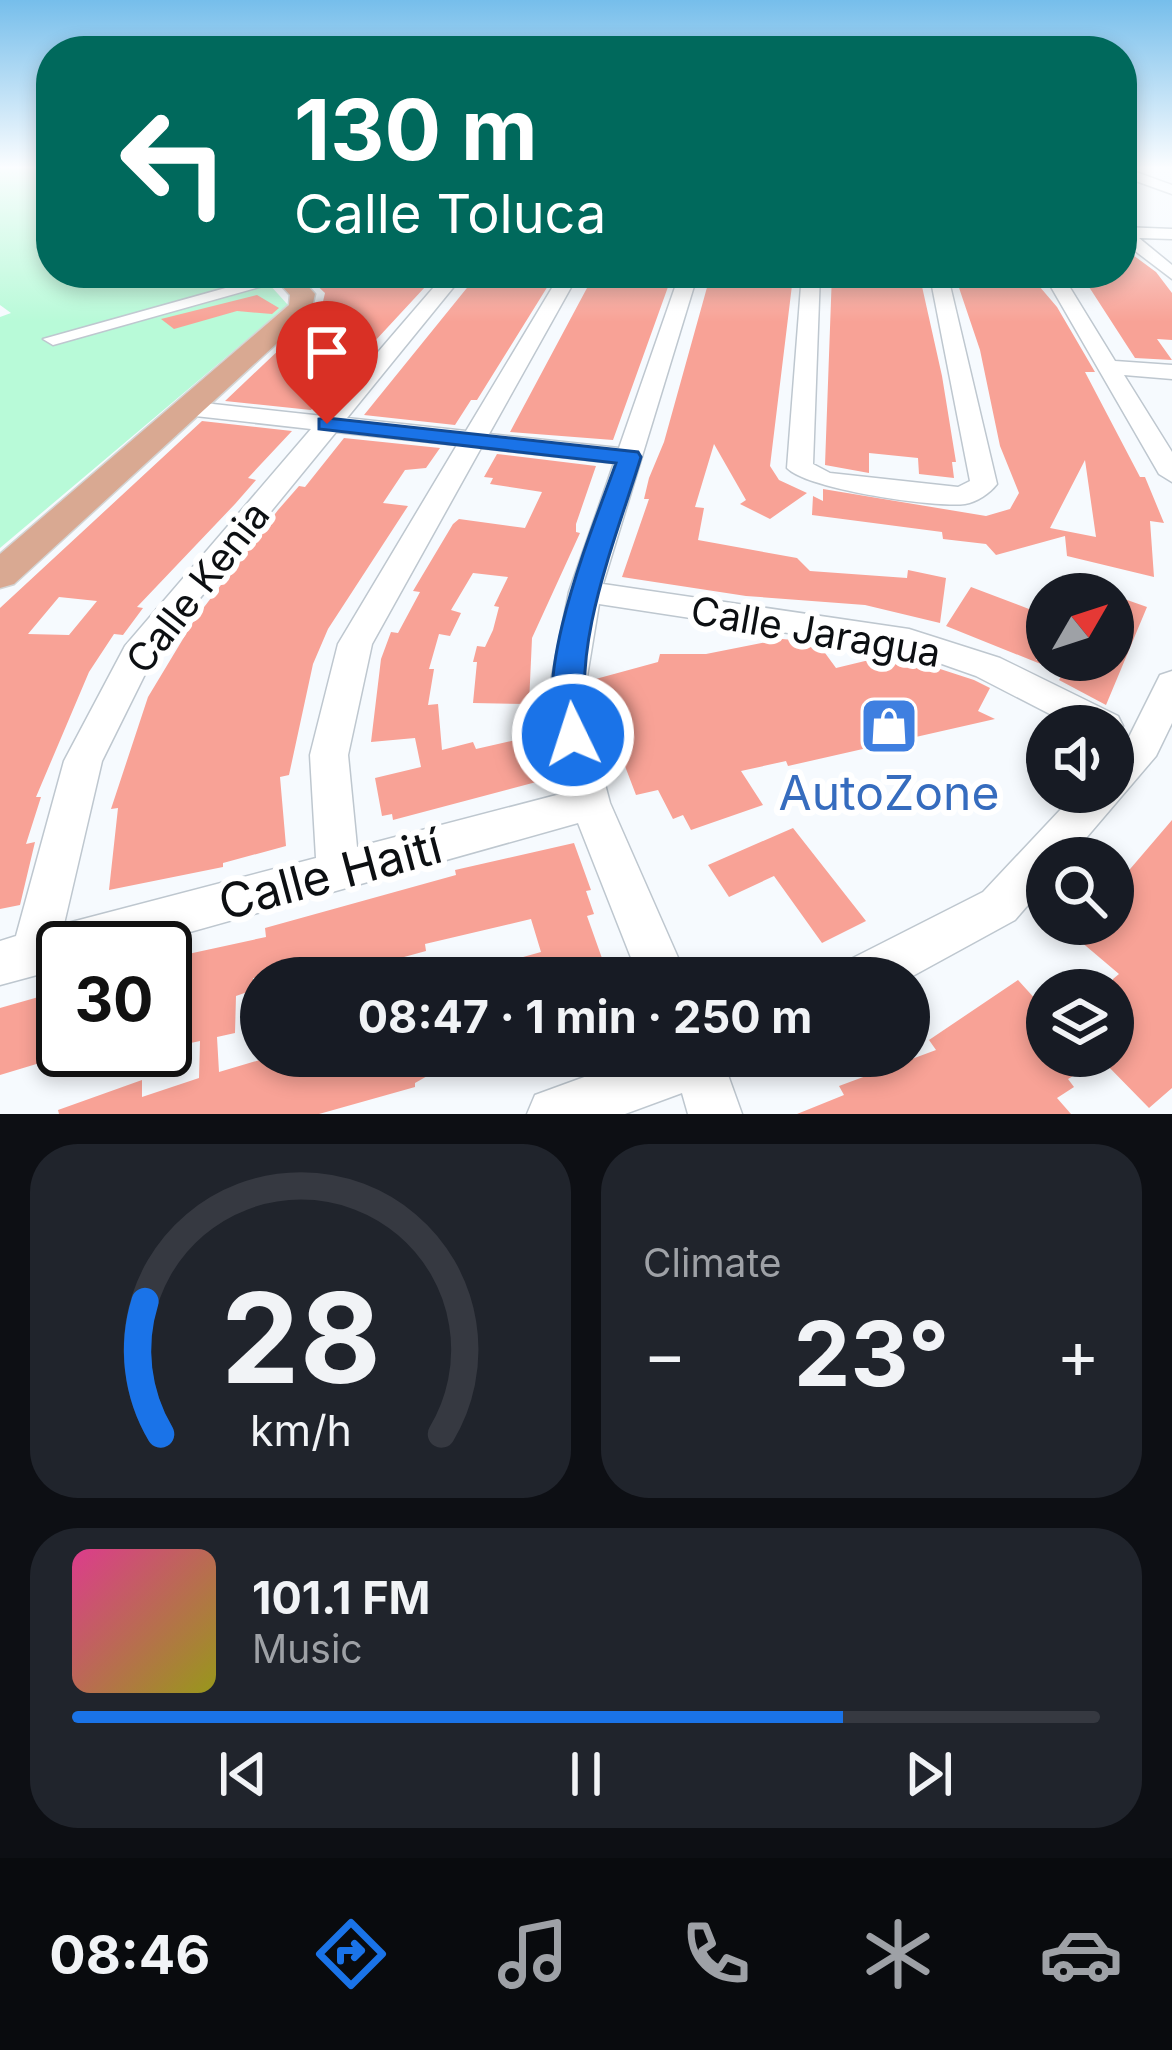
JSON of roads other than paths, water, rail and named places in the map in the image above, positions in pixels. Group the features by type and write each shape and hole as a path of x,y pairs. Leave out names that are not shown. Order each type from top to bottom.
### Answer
{"main road":[{"path":"0,574 302,308 299,288"}],"street":[{"path":"1137,233 1172,234"},
{"path":"1137,244 1171,272"},
{"path":"53,339 238,288"},
{"name":"Calle Kenia","path":"17,958 83,760 142,646 442,288"},
{"path":"338,871 329,755 356,644 561,288"},
{"path":"655,957 590,803 565,701 585,592 684,288"},
{"path":"810,288 800,468 824,480 962,496 984,484 942,288"},
{"path":"1062,288 1172,474"},
{"path":"1112,367 1172,371"},
{"path":"186,408 630,457"},
{"name":"Calle Jaragua","path":"585,592 909,640 988,667 1063,705"},
{"path":"1134,731 1172,684"},
{"name":"Calle Haití","path":"17,958 590,803"},
{"path":"902,957 999,906 1083,813"},
{"path":"554,1114 652,1077"},
{"path":"706,1077 715,1114"}],"place":[{"name":"AutoZone","path":"889,726"}]}
